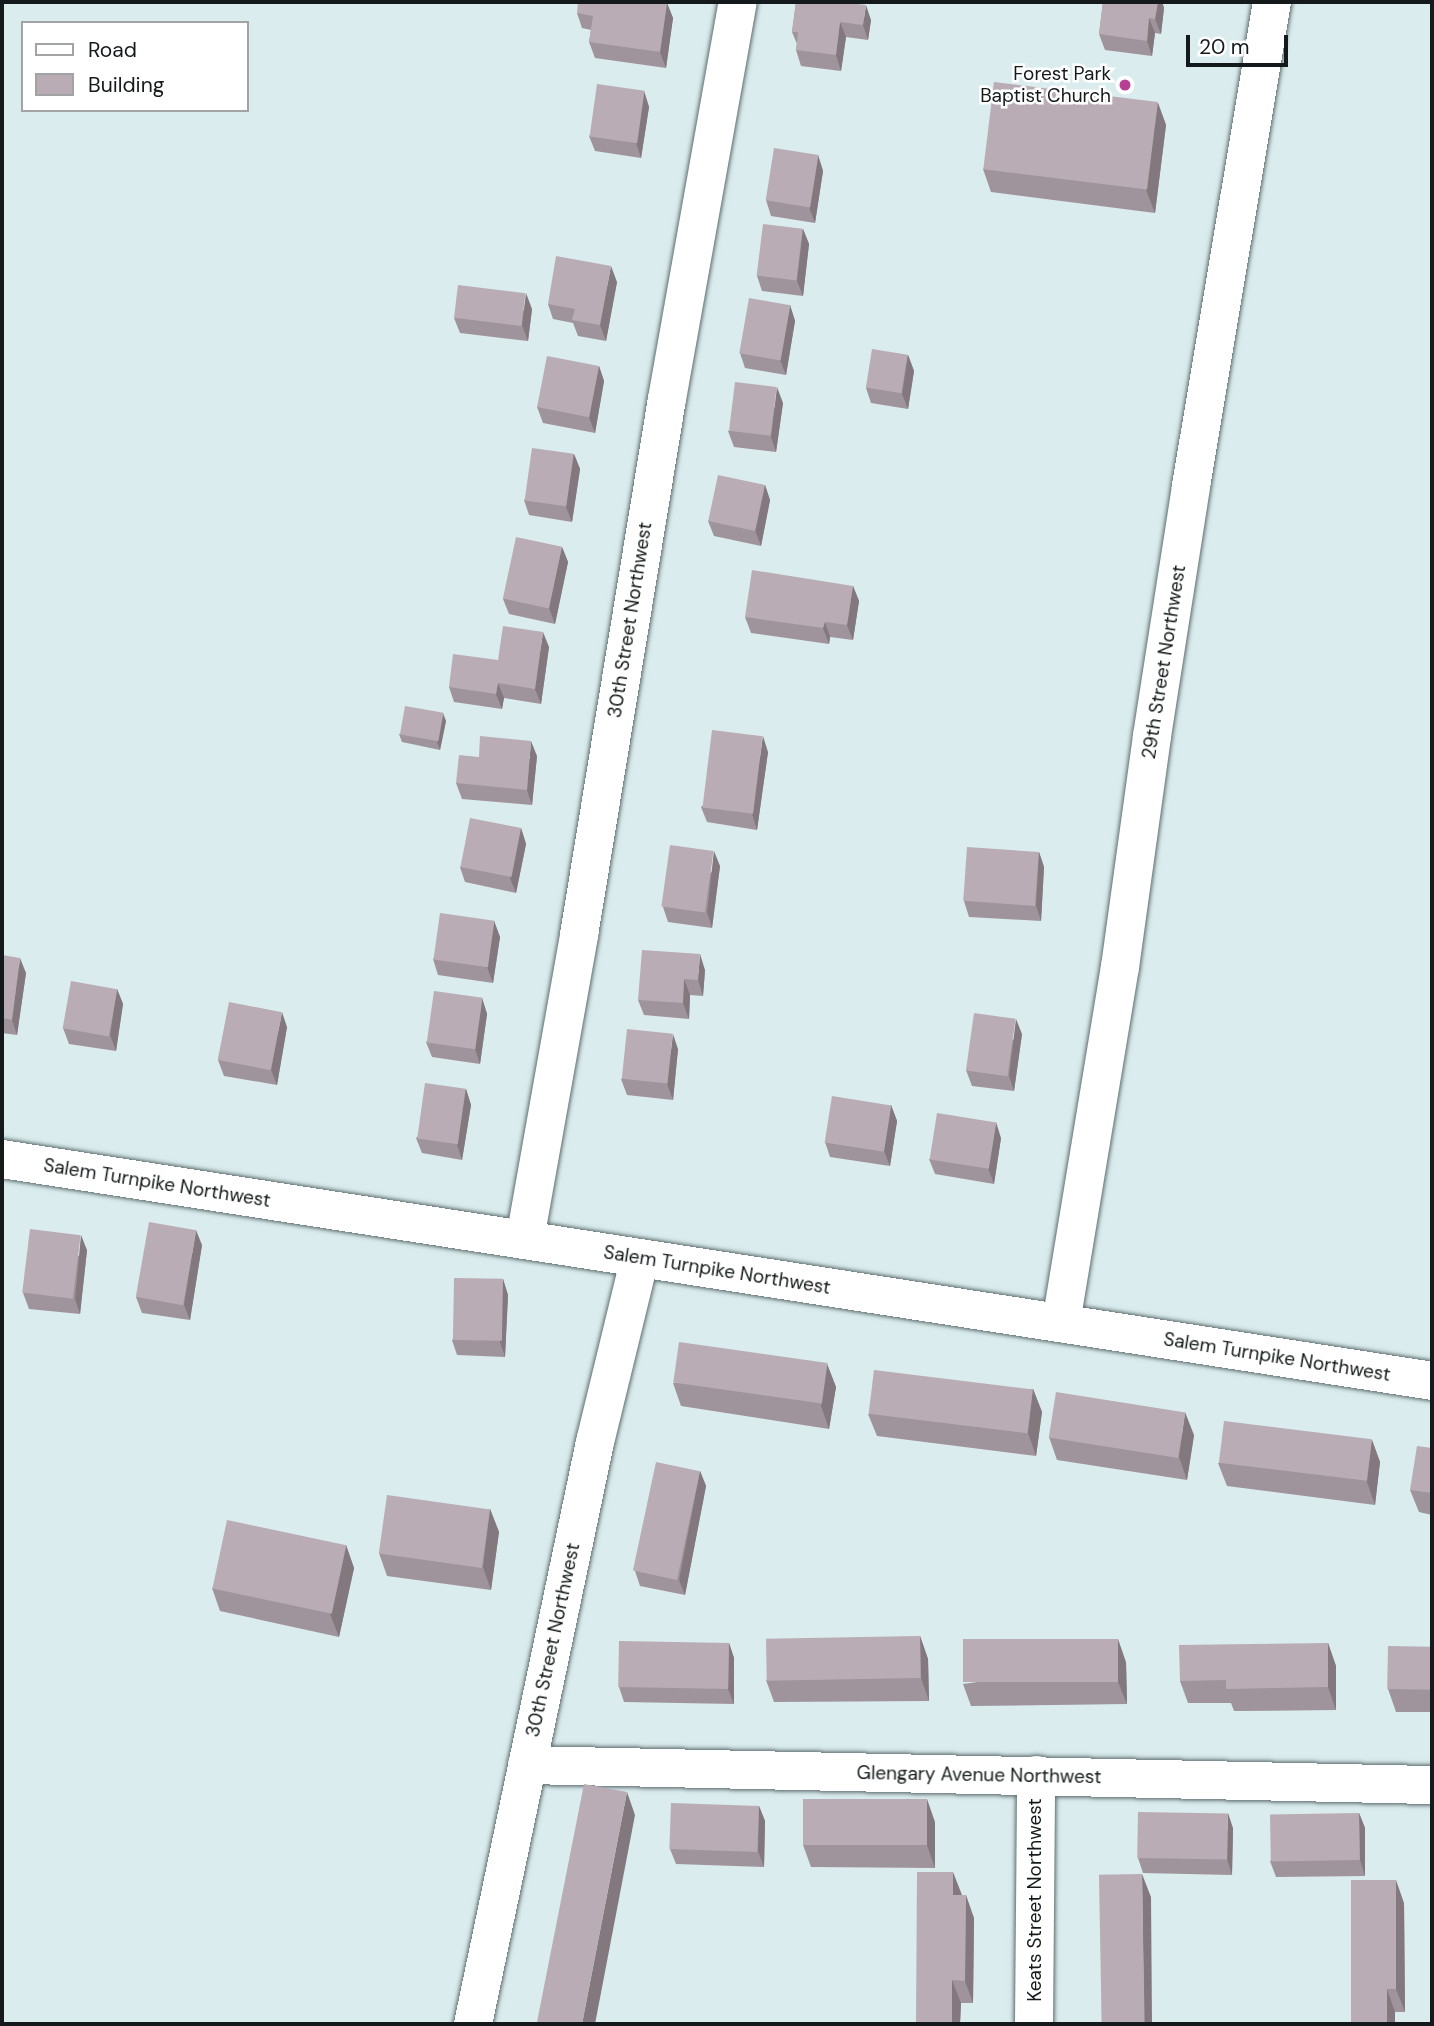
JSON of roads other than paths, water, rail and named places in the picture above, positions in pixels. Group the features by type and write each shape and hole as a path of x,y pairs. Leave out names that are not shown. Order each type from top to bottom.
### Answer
{"street":[{"name":"30th Street Northwest","path":"525,1239 579,935 667,399 738,2"},
{"name":"29th Street Northwest","path":"1061,1323 1120,968 1152,736 1191,486 1272,2"},
{"name":"Salem Turnpike Northwest","path":"2,1159 1432,1381"},
{"name":"30th Street Northwest","path":"473,2024 595,1442 640,1258"},
{"name":"Glengary Avenue Northwest","path":"527,1765 1432,1785"},
{"name":"Keats Street Northwest","path":"1034,2024 1036,1775"}],"place":[{"name":"Forest Park Baptist Church","path":"1125,85"}]}
